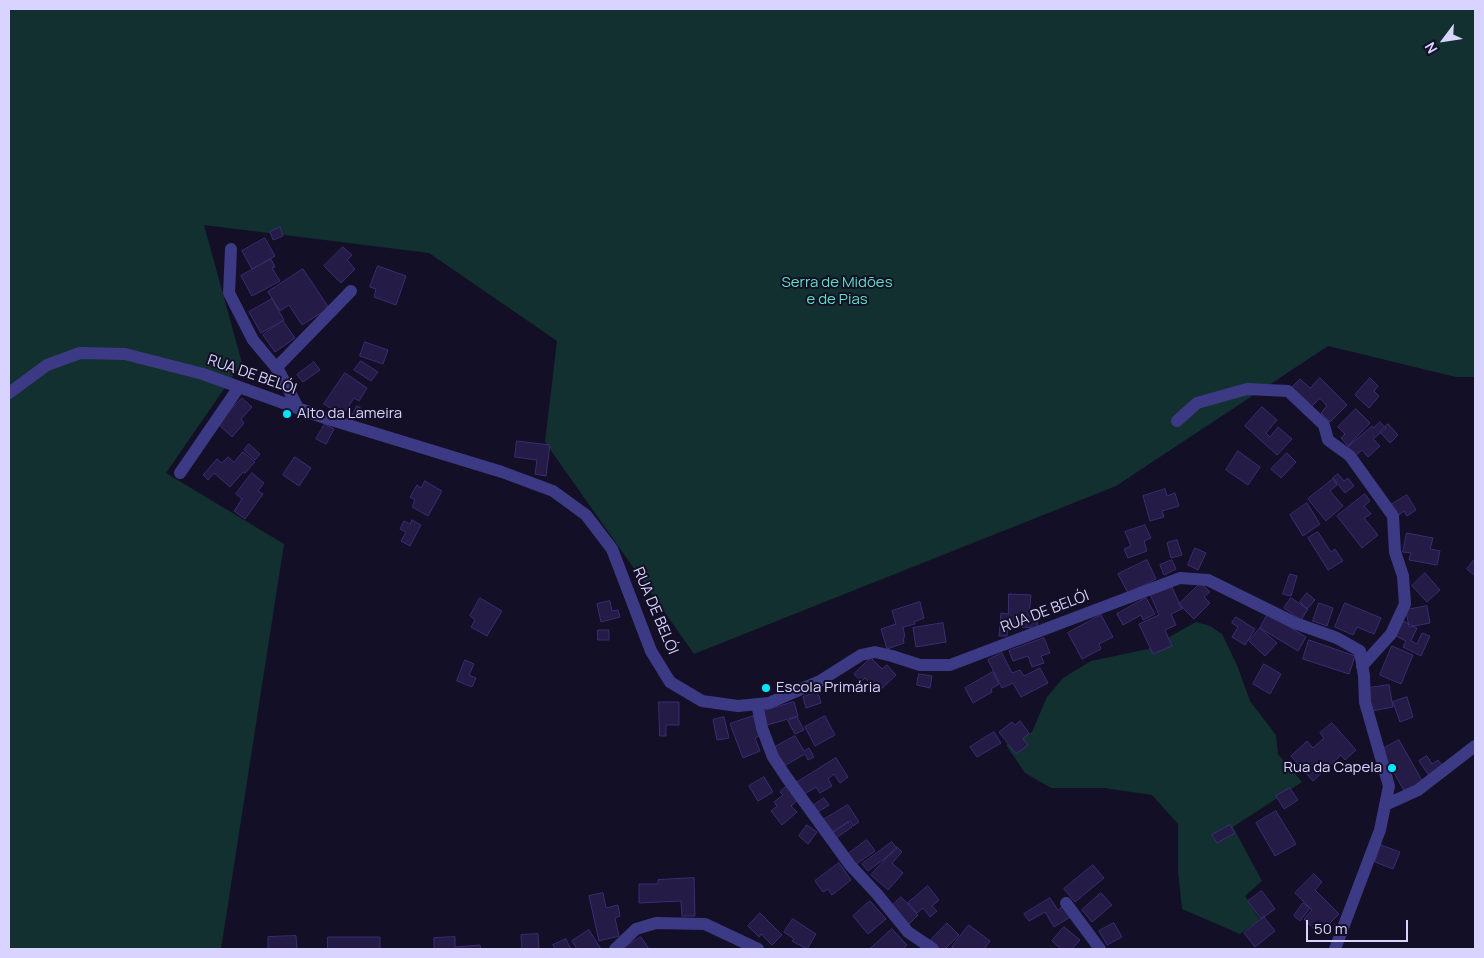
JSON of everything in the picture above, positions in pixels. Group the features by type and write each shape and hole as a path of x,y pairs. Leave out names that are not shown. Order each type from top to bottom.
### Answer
{"street":[{"path":"231,249 229,293 253,340 276,368 298,408"},
{"path":"276,368 351,291"},
{"name":"RUA DE BELÓI","path":"9,393 47,365 80,353 125,354 203,374 298,408 502,472 553,491 586,516 612,549 651,651 670,682 702,701 738,706 769,703 820,680 860,655 875,652 920,665 950,665 1180,578 1208,580 1295,622 1337,638 1360,651 1365,702 1389,786 1380,830 1335,949"},
{"path":"180,473 239,387"},
{"path":"1177,421 1196,403 1247,389 1288,391 1324,425 1328,440 1350,456 1356,463 1393,516 1395,552 1404,576 1404,604 1391,634 1362,666"},
{"path":"757,704 762,728 773,757 787,778 850,865 908,932 933,949"},
{"path":"1385,805 1418,790 1475,746"},
{"path":"1066,903 1100,949"},
{"path":"615,949 636,929 656,923 705,924 758,949"}],"green space":[{"name":"Serra de Midões e de Pias","path":"9,9 1475,9 1475,377 1456,377 1328,346 1116,486 694,654 545,442 557,341 429,253 204,225 242,363 166,473 284,544 221,949 9,949"},
{"path":"1196,622 1210,626 1222,634 1237,665 1250,701 1276,735 1278,754 1302,782 1233,827 1262,881 1245,896 1260,920 1240,934 1182,909 1178,871 1178,824 1152,795 1104,788 1051,788 1025,773 1006,745 1032,732 1047,697 1063,678 1091,661 1148,649"}],"building":[{"path":"280,227 283,236 273,240 270,232"},
{"path":"265,238 275,256 252,269 242,251"},
{"path":"343,247 352,255 347,260 355,269 341,283 324,266"},
{"path":"271,259 275,267 272,268 280,281 252,296 241,276"},
{"path":"378,266 406,276 396,305 374,297 376,289 370,287"},
{"path":"303,269 329,308 302,325 289,305 280,311 268,292"},
{"path":"272,299 284,320 261,333 249,312"},
{"path":"283,321 295,338 275,352 263,335"},
{"path":"365,342 388,350 383,364 360,356"},
{"path":"361,361 378,372 371,381 354,370"},
{"path":"314,362 320,370 303,382 297,375"},
{"path":"345,373 367,388 359,401 354,398 342,416 324,404"},
{"path":"1320,378 1347,405 1330,422 1321,413 1327,406 1320,398 1311,407 1289,390 1300,379 1310,388"},
{"path":"1370,378 1378,386 1374,391 1379,396 1369,408 1355,395"},
{"path":"242,398 252,407 241,419 244,423 232,437 218,424"},
{"path":"357,406 362,409 357,419 352,416"},
{"path":"1262,407 1277,420 1266,433 1270,437 1278,427 1292,439 1277,455 1245,426"},
{"path":"1356,409 1370,423 1348,446 1341,438 1345,434 1338,427"},
{"path":"1380,422 1386,428 1373,439 1380,446 1368,457 1362,450 1351,460 1343,451 1372,426 1373,428"},
{"path":"325,424 334,429 326,444 316,439"},
{"path":"1388,424 1398,435 1390,443 1380,432"},
{"path":"517,441 550,445 546,476 535,474 537,460 515,457"},
{"path":"249,444 260,454 255,460 244,450"},
{"path":"1238,451 1260,467 1248,485 1226,470"},
{"path":"243,452 255,462 230,487 214,473 208,480 203,475 217,459 222,463 228,457 234,462"},
{"path":"1287,453 1296,462 1281,478 1271,469"},
{"path":"295,457 311,468 299,486 283,475"},
{"path":"252,473 264,483 258,491 263,494 245,519 234,511 242,499 236,494"},
{"path":"1338,474 1344,481 1348,478 1354,486 1345,493 1333,478"},
{"path":"1333,479 1337,485 1330,491 1343,506 1326,521 1308,499"},
{"path":"425,481 442,491 428,516 412,507 415,500 410,497 417,485 421,488"},
{"path":"1165,489 1167,496 1175,493 1179,506 1162,511 1164,517 1150,521 1143,496"},
{"path":"1365,494 1370,501 1364,506 1371,514 1364,518 1378,535 1362,548 1337,516"},
{"path":"1407,495 1416,510 1407,516 1404,511 1396,517 1389,506"},
{"path":"1307,503 1320,524 1303,536 1290,515"},
{"path":"412,520 421,525 410,546 401,541 406,532 400,529 404,521 410,524"},
{"path":"1145,525 1151,538 1144,541 1147,551 1128,558 1124,549 1131,546 1125,532"},
{"path":"1318,532 1331,552 1335,549 1343,561 1328,570 1308,538"},
{"path":"1407,533 1433,538 1430,549 1440,551 1437,565 1409,560 1411,553 1403,552"},
{"path":"1177,540 1182,555 1171,558 1167,543"},
{"path":"1195,548 1206,553 1198,570 1188,565"},
{"path":"1475,559 1475,576 1467,569"},
{"path":"1147,560 1156,579 1128,593 1118,574"},
{"path":"1172,560 1176,569 1164,575 1160,565"},
{"path":"1425,573 1440,590 1427,602 1412,586"},
{"path":"1290,574 1297,576 1291,596 1283,594"},
{"path":"1201,583 1210,592 1204,597 1210,603 1194,619 1179,604"},
{"path":"1171,585 1182,609 1171,614 1176,625 1165,630 1172,646 1153,654 1139,624 1159,615 1150,594"},
{"path":"1307,593 1315,600 1307,609 1300,602"},
{"path":"1009,594 1031,595 1029,616 1038,616 1037,628 1008,626 1007,636 999,636 1001,613 1008,614"},
{"path":"480,598 502,611 487,636 471,627 475,620 470,616"},
{"path":"1146,598 1155,614 1143,620 1141,615 1123,625 1117,614"},
{"path":"1291,598 1308,609 1301,620 1284,608"},
{"path":"610,601 612,611 618,610 620,617 601,622 597,604"},
{"path":"920,602 924,618 914,622 915,624 903,627 904,643 887,649 881,629 896,624 892,611"},
{"path":"1319,603 1333,608 1327,626 1313,621"},
{"path":"1345,603 1381,618 1374,634 1357,627 1353,635 1335,627"},
{"path":"1427,606 1430,623 1409,627 1406,610"},
{"path":"1268,614 1306,637 1298,651 1260,628"},
{"path":"1101,615 1113,637 1099,644 1101,649 1082,659 1068,633"},
{"path":"1236,617 1255,629 1245,645 1232,637 1238,627 1232,623"},
{"path":"1403,621 1417,628 1411,641 1417,644 1422,633 1430,636 1421,656 1403,647 1406,641 1396,636"},
{"path":"943,623 946,642 916,647 913,628"},
{"path":"1260,628 1277,643 1265,656 1249,641"},
{"path":"598,630 609,630 609,640 598,640"},
{"path":"1044,638 1050,653 1041,656 1044,663 1032,667 1028,656 1013,661 1009,651"},
{"path":"1309,640 1355,656 1349,674 1303,659"},
{"path":"1392,646 1413,655 1401,684 1380,675"},
{"path":"1002,653 1012,673 1020,670 1024,676 1040,668 1048,683 1021,697 1013,683 1002,688 988,660"},
{"path":"871,658 882,669 887,665 896,675 878,692 865,678 861,682 854,674"},
{"path":"465,660 474,664 469,675 476,678 472,687 457,681"},
{"path":"1264,664 1281,674 1270,694 1253,684"},
{"path":"993,672 999,684 991,689 992,692 973,703 965,688"},
{"path":"919,674 932,676 930,688 917,685"},
{"path":"1389,685 1393,707 1372,711 1368,688"},
{"path":"818,692 821,703 806,708 803,697"},
{"path":"1407,697 1413,717 1400,722 1393,702"},
{"path":"659,702 679,702 679,725 666,725 666,736 660,736"},
{"path":"794,702 798,716 764,726 760,712"},
{"path":"753,716 761,735 755,738 760,751 743,758 730,724"},
{"path":"825,716 835,735 815,746 805,727"},
{"path":"724,717 729,738 717,740 713,720"},
{"path":"797,717 804,730 795,734 788,721"},
{"path":"1020,721 1029,733 1023,739 1028,745 1016,754 999,732 1012,722 1015,725"},
{"path":"1332,723 1356,750 1345,760 1341,755 1313,781 1291,756 1307,741 1313,748 1324,738 1320,733"},
{"path":"994,732 1001,743 977,757 970,747"},
{"path":"795,736 804,751 809,748 814,757 808,760 805,754 784,766 773,748"},
{"path":"1399,740 1424,784 1406,794 1381,750"},
{"path":"1427,756 1432,764 1438,760 1444,768 1430,777 1419,761"},
{"path":"836,758 848,777 840,783 834,774 828,779 832,786 820,793 816,787 803,795 796,783"},
{"path":"764,777 773,792 758,801 749,786"},
{"path":"787,786 799,799 791,806 797,812 782,825 771,811 777,806 774,802 783,795 780,792"},
{"path":"1290,788 1298,800 1284,809 1276,796"},
{"path":"824,798 829,805 818,812 814,805"},
{"path":"848,805 859,822 853,826 850,821 831,833 823,820"},
{"path":"1276,811 1296,844 1275,856 1256,823"},
{"path":"848,822 852,827 836,838 833,833"},
{"path":"807,825 817,832 808,844 799,836"},
{"path":"1230,825 1235,833 1217,843 1212,835"},
{"path":"867,840 875,851 855,865 848,854"},
{"path":"892,842 897,849 868,871 862,864"},
{"path":"1381,845 1400,852 1393,869 1375,862"},
{"path":"897,847 902,852 892,863 903,873 888,890 871,875"},
{"path":"839,863 851,880 832,895 828,889 823,892 815,881"},
{"path":"1093,865 1104,878 1075,902 1064,889"},
{"path":"1314,874 1322,882 1315,890 1339,914 1323,930 1318,925 1314,929 1304,919 1312,910 1295,893"},
{"path":"694,878 695,916 682,916 681,901 639,903 639,884 658,884 658,880"},
{"path":"928,886 939,900 932,906 937,911 930,917 923,908 917,913 908,903"},
{"path":"1262,891 1275,909 1261,919 1248,901"},
{"path":"603,893 606,908 618,905 620,916 615,918 619,936 599,941 589,896"},
{"path":"1101,893 1112,905 1092,922 1082,910"},
{"path":"901,897 918,915 909,924 892,906"},
{"path":"1050,898 1058,910 1065,905 1072,916 1054,927 1045,912 1029,921 1024,914"},
{"path":"870,901 886,919 868,934 853,916"},
{"path":"1303,903 1310,908 1300,921 1294,916"},
{"path":"760,913 782,935 772,945 761,934 759,937 748,926"},
{"path":"1264,917 1275,931 1255,947 1244,933"},
{"path":"793,919 816,934 807,949 792,941 794,939 784,932"},
{"path":"947,923 959,935 945,949 940,949 931,940"},
{"path":"1114,923 1122,937 1107,945 1099,931"},
{"path":"969,925 990,941 984,949 955,949 952,947"},
{"path":"1064,927 1080,940 1072,949 1061,949 1052,941"},
{"path":"892,929 907,945 903,949 870,949"},
{"path":"589,930 601,949 577,949 572,941"},
{"path":"538,934 539,949 522,949 521,935"},
{"path":"296,936 297,949 268,949 268,937"},
{"path":"328,937 380,937 380,949 328,949"},
{"path":"455,937 455,947 480,945 481,949 434,949 434,938"},
{"path":"641,937 649,949 626,949 625,947"},
{"path":"566,939 571,949 555,949 553,945"}],"place":[{"name":"Alto da Lameira","path":"287,414"},
{"name":"Escola Primária","path":"766,688"},
{"name":"Rua da Capela","path":"1392,768"}]}
